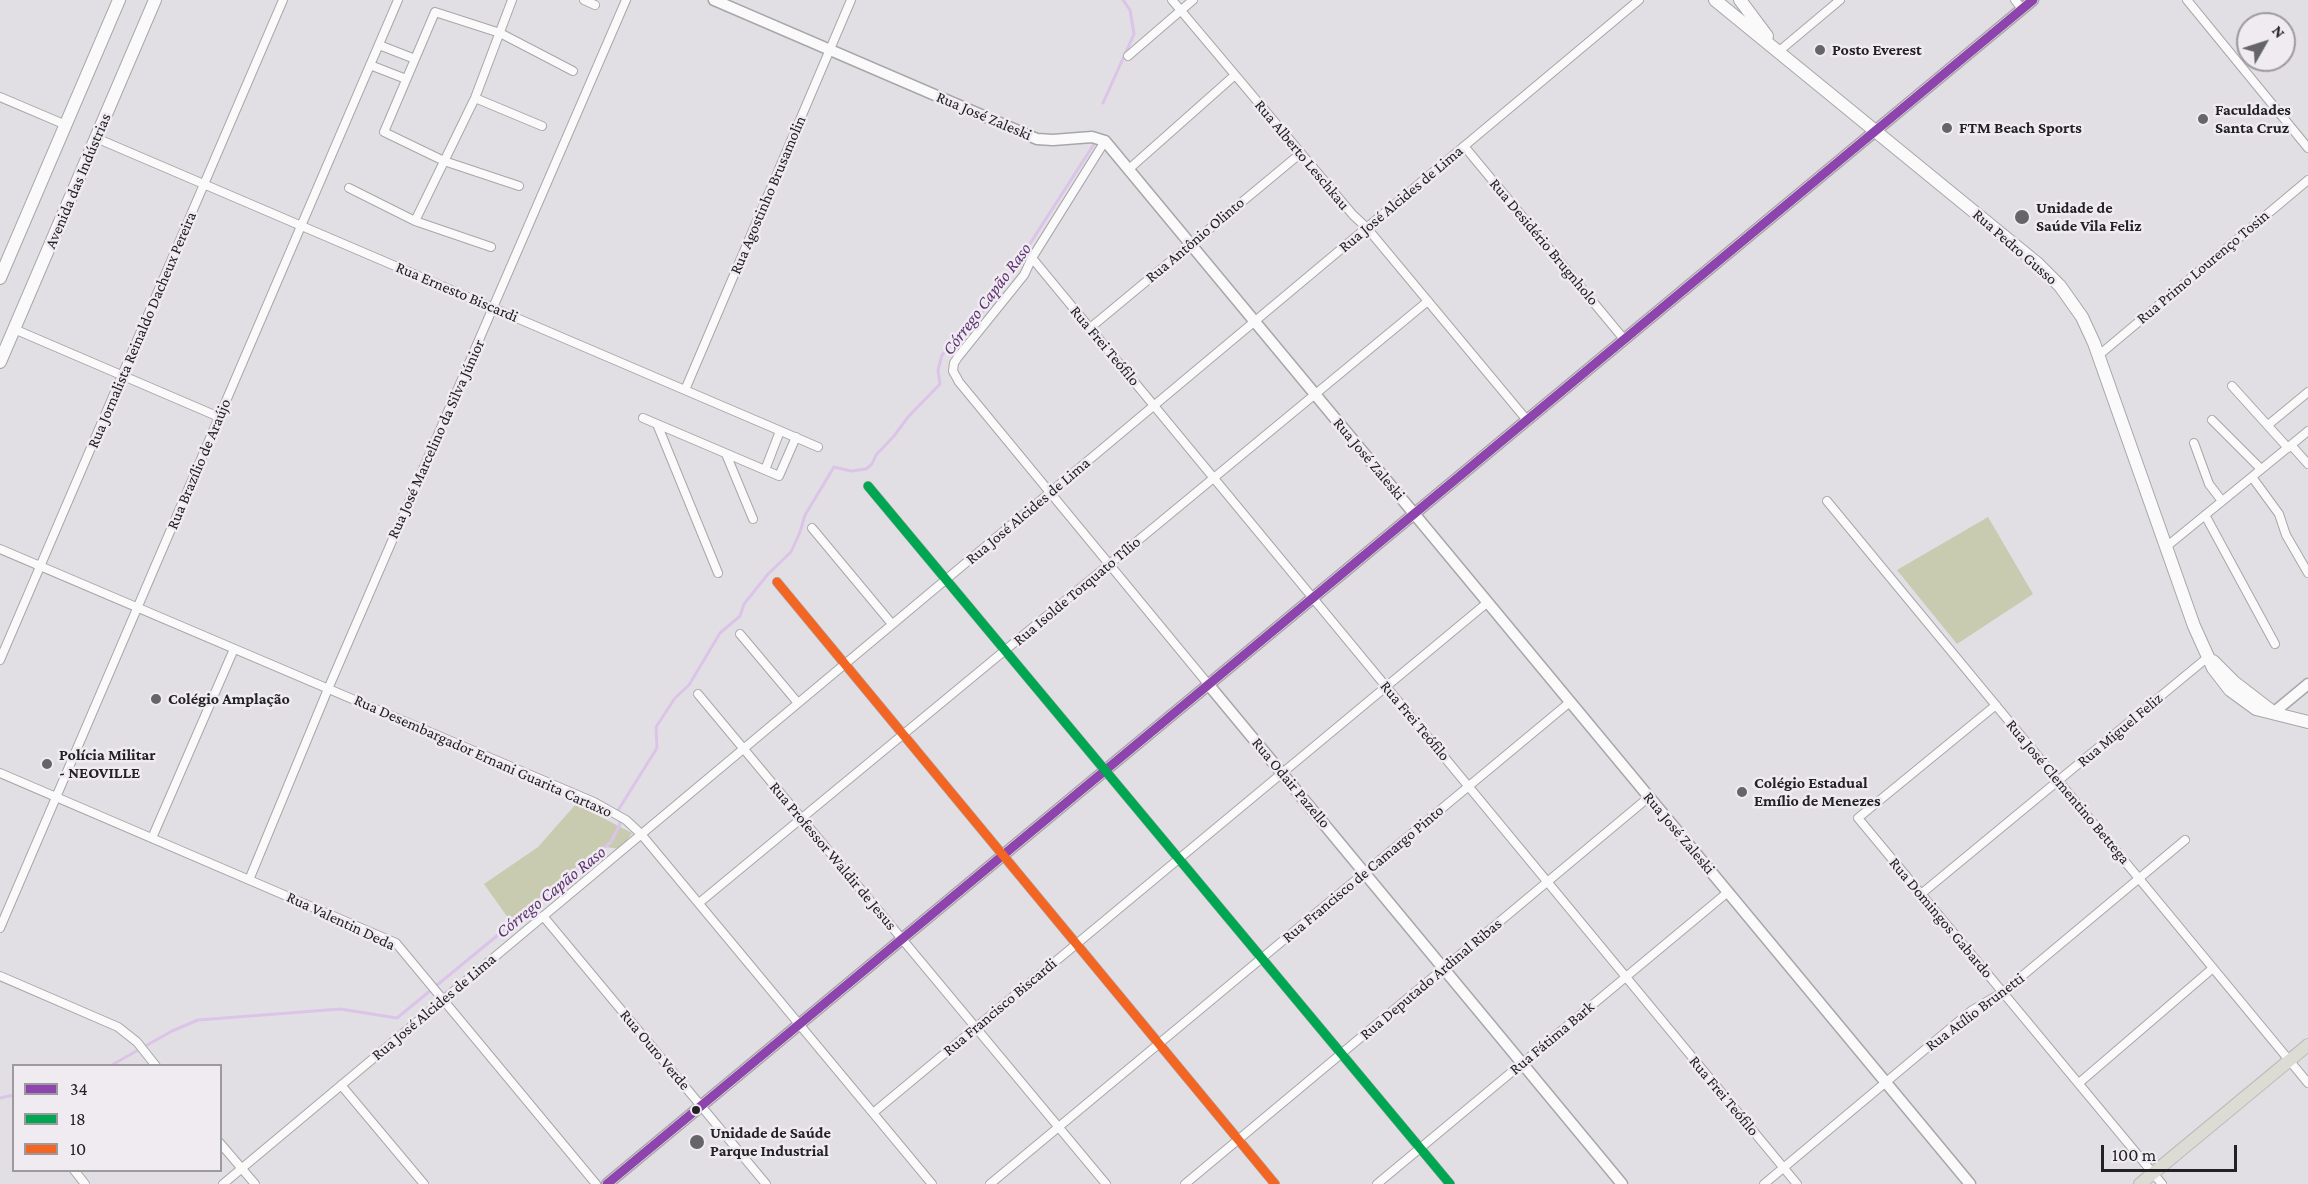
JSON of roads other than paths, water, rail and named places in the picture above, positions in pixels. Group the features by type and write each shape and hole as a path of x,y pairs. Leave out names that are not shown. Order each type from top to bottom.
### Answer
{"main road":[{"name":"Avenida das Indústrias","path":"0,278 119,0"},
{"name":"Avenida das Indústrias","path":"0,362 155,0"},
{"name":"Rua Pedro Gusso","path":"1715,0 2049,274 2082,317 2099,355 2194,626 2208,657 2234,682 2273,713 2308,722"},
{"path":"1740,0 1778,52"},
{"path":"2140,1184 2306,1045"}],"street":[{"name":"Rua Jornalista Reinaldo Dacheux Pereira","path":"0,660 284,0"},
{"name":"Rua Brazílio de Araújo","path":"0,928 398,0"},
{"path":"414,221 475,98 512,0"},
{"path":"584,0 595,5"},
{"name":"Rua José Marcelino da Silva Júnior","path":"249,880 328,688 626,0"},
{"name":"Rua José Zaleski","path":"714,0 1037,139 1053,141 1092,137 1105,141 1970,1184"},
{"name":"Rua Agostinho Brusamolin","path":"685,390 851,0"},
{"name":"Rua Alberto Leschkau","path":"1172,0 1353,215 1367,228 1526,419"},
{"path":"1128,56 1193,0"},
{"name":"Rua José Alcides de Lima","path":"223,1184 341,1085 441,996 543,916 1639,0"},
{"path":"1778,52 1840,0"},
{"path":"608,1184 1874,130 2019,4 2033,0"},
{"path":"2187,0 2308,148"},
{"path":"519,186 444,161 384,132 435,12 500,33 573,71"},
{"path":"378,45 415,59"},
{"path":"370,65 406,79"},
{"path":"1129,169 1235,75"},
{"path":"0,97 66,125"},
{"path":"475,98 542,126"},
{"name":"Rua Ernesto Biscardi","path":"96,138 818,447"},
{"path":"1032,258 1105,141"},
{"name":"Rua Desidério Brugnholo","path":"1464,146 1623,339"},
{"name":"Rua Antônio Olinto","path":"1090,328 1300,153"},
{"name":"Rua Primo Lourenço Tosin","path":"2099,355 2308,180"},
{"path":"349,188 414,221 491,248"},
{"name":"Rua Frei Teófilo","path":"1032,258 1797,1184"},
{"name":"Rua Odair Pazello","path":"1032,258 1017,285 954,363 953,371 958,382 1622,1184"},
{"name":"Rua Isolde Torquato Tílio","path":"699,903 1428,301"},
{"path":"14,329 219,417"},
{"path":"2232,386 2308,464"},
{"path":"2268,425 2308,392"},
{"path":"643,418 780,476 796,437"},
{"path":"2212,420 2261,469"},
{"path":"657,423 718,573"},
{"path":"765,470 780,431"},
{"path":"2166,547 2308,431"},
{"path":"2194,443 2208,484 2222,501"},
{"path":"726,454 753,519"},
{"path":"2252,477 2279,514 2286,535 2308,573"},
{"path":"868,486 1450,1184"},
{"name":"Rua José Clementino Bettega","path":"1827,501 2308,1083"},
{"path":"2205,515 2275,644"},
{"path":"812,528 892,624"},
{"name":"Rua Desembargador Ernani Guarita Cartaxo","path":"0,549 608,808 626,820 641,834 932,1184"},
{"path":"777,582 1275,1184"},
{"name":"Rua Francisco Biscardi","path":"873,1113 1488,602"},
{"path":"740,634 798,703"},
{"path":"152,838 234,649"},
{"name":"Rua Miguel Feliz","path":"1921,894 2208,657"},
{"path":"2273,713 2308,684"},
{"name":"Rua Professor Waldir de Jesus","path":"698,694 1106,1184"},
{"name":"Rua Francisco de Camargo Pinto","path":"990,1184 1570,702"},
{"name":"Rua Domingos Gabardo","path":"1996,705 1858,818 2162,1184"},
{"name":"Rua Valentin Deda","path":"0,773 396,943 596,1184"},
{"name":"Rua Deputado Ardinal Ribas","path":"1185,1184 1649,797"},
{"name":"Rua Atílio Brunetti","path":"1764,1184 1971,1011 2003,992 2185,840"},
{"name":"Rua Fátima Bark","path":"1377,1184 1728,892"},
{"name":"Rua Ouro Verde","path":"543,916 766,1184"},
{"path":"2079,1083 2213,968"},
{"path":"0,976 118,1027 137,1042 155,1064"},
{"path":"341,1085 424,1184"},
{"path":"222,1145 255,1184"},
{"path":"76,1172 85,1184"}],"waterway":[{"name":"Córrego Capão Raso","path":"1103,103 1134,34 1130,10 1123,0"},
{"name":"Córrego Capão Raso","path":"617,812 657,748 656,727 675,698 689,685 720,633 740,616 744,604 768,574 791,552 805,515 834,467 851,471 866,469 908,417 940,384 938,370 942,355 981,313 1015,267 1096,141"},
{"name":"Córrego Capão Raso","path":"114,1064 172,1031 198,1020 340,1009 397,1018 611,842 620,824 619,818"},
{"name":"Córrego Capão Raso","path":"0,1098 12,1095"}],"place":[{"name":"Posto Everest","path":"1820,50"},
{"name":"Faculdades Santa Cruz","path":"2203,119"},
{"name":"FTM Beach Sports","path":"1947,128"},
{"name":"Unidade de Saúde Vila Feliz","path":"2022,217"},
{"name":"Colégio Amplação","path":"156,699"},
{"name":"Polícia Militar - NEOVILLE","path":"47,764"},
{"name":"Colégio Estadual Emílio de Menezes","path":"1742,792"},
{"name":"Unidade de Saúde Parque Industrial","path":"697,1142"}]}
